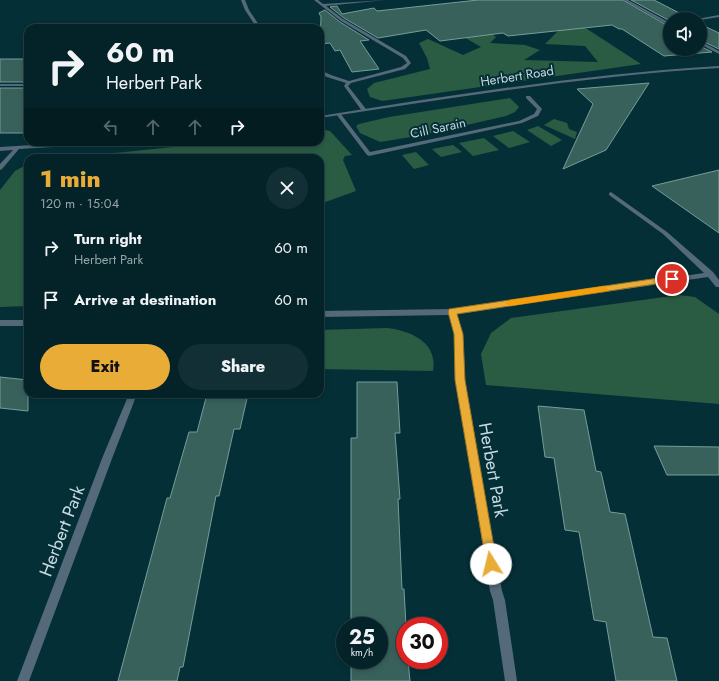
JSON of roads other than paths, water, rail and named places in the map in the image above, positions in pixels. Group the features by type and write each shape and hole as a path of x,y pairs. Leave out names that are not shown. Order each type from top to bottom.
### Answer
{"street":[{"path":"243,0 247,10 256,24"},
{"path":"316,0 342,20 405,57 409,63 403,68 349,82 329,76 324,73"},
{"path":"322,5 383,0"},
{"path":"626,0 663,20"},
{"path":"707,18 719,16"},
{"path":"707,46 719,53"},
{"name":"Herbert Road","path":"324,116 574,78 647,71 719,67"},
{"path":"349,82 346,86 364,110"},
{"path":"0,85 24,85"},
{"name":"Cill Sarain","path":"338,114 369,154 520,122 536,115 540,108 528,97"},
{"path":"0,149 46,146"},
{"path":"0,168 17,148"},
{"path":"611,194 665,233 710,274 719,285"},
{"path":"324,314 452,312 710,274"},
{"name":"Herbert Park","path":"452,312 458,334 460,380 496,591 499,600 511,681"},
{"path":"0,323 24,323"},
{"name":"Herbert Park","path":"23,681 131,398"}]}
